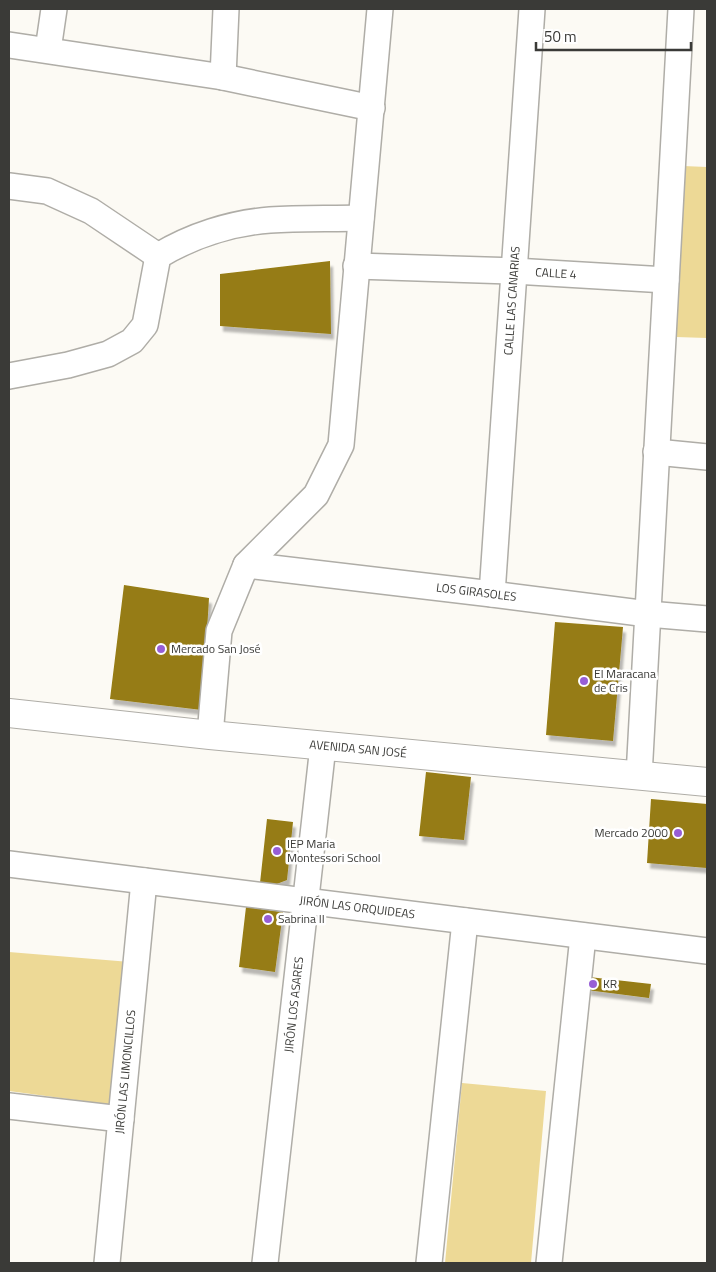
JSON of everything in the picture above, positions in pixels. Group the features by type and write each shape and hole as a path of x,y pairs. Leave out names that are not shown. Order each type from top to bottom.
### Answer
{"street":[{"path":"48,50 54,9"},
{"path":"223,77 226,9"},
{"path":"210,735 219,631 246,564 316,495 341,445 380,9"},
{"name":"CALLE LAS CANARIAS","path":"492,594 532,9"},
{"path":"639,776 681,9"},
{"path":"9,45 223,77 372,108"},
{"path":"9,186 47,191 91,211 158,256"},
{"path":"9,376 68,365 108,354 132,341 145,325 158,256 179,243 234,226 269,220 361,218"},
{"name":"CALLE 4","path":"356,266 514,271 666,280"},
{"path":"656,452 707,457"},
{"name":"LOS GIRASOLES","path":"246,564 648,614 707,619"},
{"name":"AVENIDA SAN JOSÉ","path":"9,713 210,735 707,782"},
{"name":"JIRÓN LOS ASARES","path":"265,1263 322,746"},
{"name":"JIRÓN LAS ORQUIDEAS","path":"9,864 707,951"},
{"name":"JIRÓN LAS LIMONCILLOS","path":"107,1263 144,881"},
{"path":"429,1263 465,921"},
{"path":"549,1263 583,936"},
{"path":"9,1106 121,1119"}],"shaded area":[{"path":"683,166 707,167 707,338 676,337"},
{"path":"9,952 130,962 113,1105 9,1091"},
{"path":"462,1083 546,1091 531,1263 445,1263"}],"building":[{"path":"330,261 331,334 220,326 220,274"},
{"name":"Mercado San José","path":"124,585 209,598 202,710 110,699"},
{"name":"El Maracana de Cris","path":"555,622 623,627 613,741 546,735"},
{"path":"426,772 471,777 464,840 419,836"},
{"name":"Mercado 2000","path":"651,799 707,804 707,868 647,863"},
{"name":"IEP Maria Montessori School","path":"267,819 293,822 287,880 274,885 260,883"},
{"path":"246,907 283,912 275,972 239,967"},
{"path":"589,977 651,984 649,998 587,990"}],"place":[{"name":"Mercado San José","path":"161,649"},
{"name":"El Maracana de Cris","path":"584,681"},
{"name":"Mercado 2000","path":"678,833"},
{"name":"IEP Maria Montessori School","path":"277,851"},
{"name":"Sabrina II","path":"268,919"},
{"name":"KR","path":"593,984"}]}
